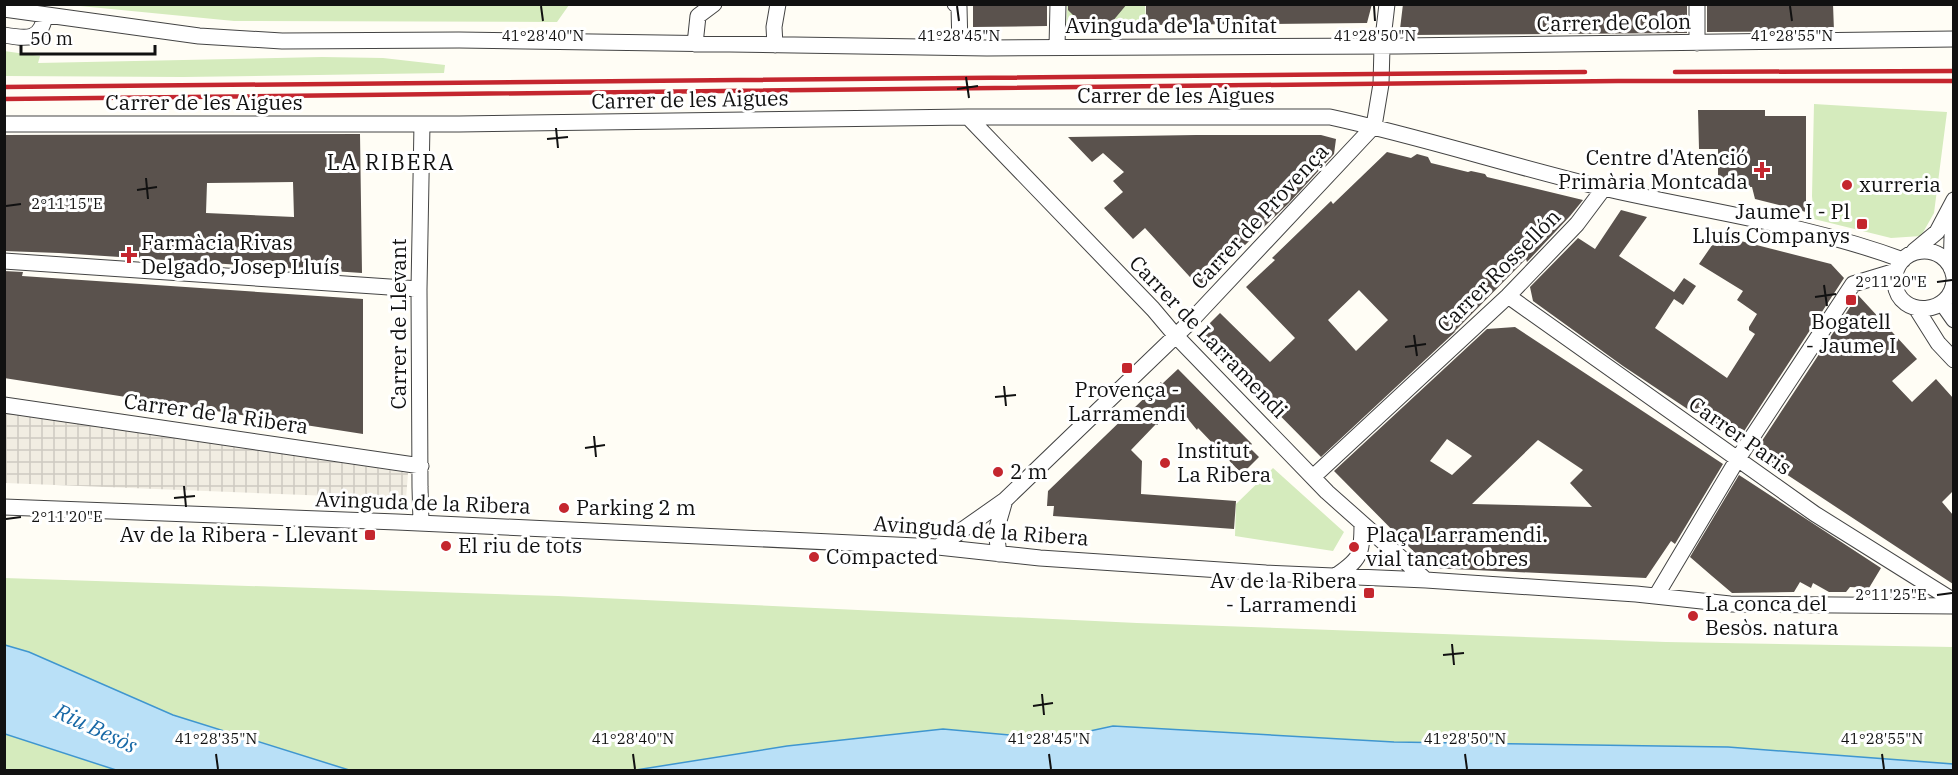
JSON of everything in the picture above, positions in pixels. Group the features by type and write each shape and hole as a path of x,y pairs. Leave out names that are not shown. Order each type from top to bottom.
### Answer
{"street":[{"path":"695,44 698,16 714,4"},
{"path":"775,45 774,27 778,4"},
{"path":"956,4 959,7 960,47"},
{"path":"1057,47 1058,4"},
{"path":"1374,126 1382,84 1382,47 1387,4"},
{"path":"1697,4 1697,43"},
{"name":"Avinguda de la Unitat","path":"4,9 199,36 243,39 960,47 1382,47"},
{"path":"4,36 22,38 38,34 43,27 45,15"},
{"name":"Carrer de Colon","path":"1382,47 1953,39"},
{"name":"Carrer de les Aigues","path":"4,124 422,124 968,117 1330,117 1374,126 1604,188 1867,247 1904,261"},
{"name":"Carrer de Larramendi","path":"968,117 1313,477 1426,580"},
{"name":"Carrer de Llevant","path":"421,524 419,290 422,124"},
{"name":"Carrer de Provença","path":"938,547 1005,500 1202,309 1374,126"},
{"name":"Carrer Rossellón","path":"1313,477 1508,296 1577,224 1604,188"},
{"path":"1953,200 1937,232 1904,261 1895,283 1897,291 1906,303 1916,308 1931,308 1942,303 1951,293 1953,207"},
{"path":"1656,596 1737,460 1853,284 1904,261 1921,250 1931,251 1941,256 1953,275"},
{"path":"4,261 419,290"},
{"name":"Carrer Paris","path":"1508,296 1815,514 1953,601"},
{"path":"1942,303 1953,321"},
{"path":"1916,308 1938,343 1953,360"},
{"name":"Carrer de la Ribera","path":"4,405 421,466"},
{"path":"999,554 996,531 1005,500"},
{"name":"Avinguda de la Ribera","path":"4,507 938,547 999,554 1334,577 1426,580 1656,596 1730,604 1953,606"},
{"path":"1334,577 1359,557 1362,524"}],"green space":[{"path":"70,5 569,5 557,22 234,21"},
{"path":"1067,5 1145,5 1146,25 1066,34"},
{"path":"4,51 40,56 38,63 322,57 383,58 445,65 444,73 183,77 5,76"},
{"path":"1814,104 1947,112 1934,213 1921,236 1891,238 1814,219 1812,196"},
{"path":"1273,468 1344,532 1333,551 1235,536 1236,504"},
{"path":"4,578 558,596 1137,623 1666,642 1953,647 1953,764 1728,747 1394,742 1113,726 1053,739 943,729 787,746 636,770 349,770 173,715 29,652 5,645"},
{"path":"5,734 116,770 5,770"}],"shaded area":[{"path":"4,411 408,473 406,499 5,483"}],"water":[{"name":"Riu Besòs","path":"5,645 29,652 173,715 349,770 116,770 5,734"},
{"path":"1113,726 1394,742 1728,747 1953,764 1953,770 636,770 787,746 943,729 1053,739"}],"building":[{"path":"973,4 1047,4 1047,26 973,27"},
{"path":"1068,4 1127,4 1112,22 1095,29 1083,25 1068,10"},
{"path":"1146,4 1372,4 1367,23 1146,25"},
{"path":"1403,4 1687,4 1687,33 1407,35 1400,29"},
{"path":"1833,4 1834,31 1707,32 1707,6"},
{"name":"Centre d'Atenció Primària Montcada","path":"1698,110 1765,110 1765,116 1806,116 1806,212 1755,199 1752,187 1718,188 1718,149 1699,149"},
{"path":"360,134 362,273 4,251 4,135","holes":["293,182 294,217 206,213 207,183"]},
{"path":"1321,135 1336,139 1334,154 1288,204 1200,288 1145,228 1133,239 1104,208 1123,192 1113,181 1124,172 1103,153 1092,162 1068,137"},
{"path":"1387,152 1411,158 1417,154 1428,157 1431,163 1485,174 1487,177 1583,200 1527,262 1526,259 1454,332 1456,331 1321,457 1199,334 1220,313 1270,362 1295,338 1246,287 1275,260 1272,258 1331,201 1333,204","holes":["1359,290 1388,320 1356,351 1328,320"]},
{"path":"1621,210 1647,217 1619,256 1674,292 1684,278 1696,286 1683,305 1674,299 1655,328 1727,378 1755,334 1749,330 1749,327 1757,314 1737,300 1743,291 1699,264 1717,238 1727,240 1729,238 1831,264 1844,278 1737,442 1623,366 1533,301 1530,287 1578,238 1595,249"},
{"path":"4,271 23,272 22,276 363,299 363,434 4,378"},
{"path":"1858,295 1917,359 1892,381 1912,402 1936,379 1953,398 1953,491 1942,502 1953,515 1953,584 1754,453"},
{"path":"1515,327 1723,464 1675,544 1671,541 1646,578 1432,568 1432,562 1423,561 1334,471 1487,329","holes":["1447,439 1472,456 1452,475 1430,461","1538,440 1583,470 1570,483 1592,507 1472,504"]},
{"path":"1178,369 1252,444 1249,447 1259,457 1242,474 1198,428 1197,430 1178,407 1156,424 1131,450 1142,461 1141,494 1236,501 1234,529 1053,516 1054,506 1047,506 1048,491 1161,382 1162,384"},
{"path":"1739,475 1881,568 1869,588 1850,587 1846,592 1829,592 1813,583 1811,588 1800,582 1794,592 1732,593 1690,557"}],"railway":[{"path":"1675,72 1954,71"},
{"path":"4,87 1585,72"},
{"path":"4,99 1618,81 1954,81"}],"place":[{"name":"Centre d'Atenció Primària Montcada","path":"1762,170"},
{"name":"xurreria","path":"1847,185"},
{"name":"Jaume I - Pl Lluís Companys","path":"1862,224"},
{"name":"Farmàcia Rivas Delgado, Josep Lluís","path":"129,255"},
{"name":"Bogatell - Jaume I","path":"1851,300"},
{"name":"Provença - Larramendi","path":"1127,368"},
{"name":"Institut La Ribera","path":"1165,463"},
{"name":"2 m","path":"998,472"},
{"name":"Parking 2 m","path":"564,508"},
{"name":"Av de la Ribera - Llevant","path":"370,535"},
{"name":"El riu de tots","path":"446,546"},
{"name":"Plaça Larramendi. vial tancat obres","path":"1354,547"},
{"name":"Compacted","path":"814,557"},
{"name":"Av de la Ribera - Larramendi","path":"1369,593"},
{"name":"La conca del Besòs. natura","path":"1693,616"}],"district":[{"name":"LA RIBERA","path":"391,162"}]}
